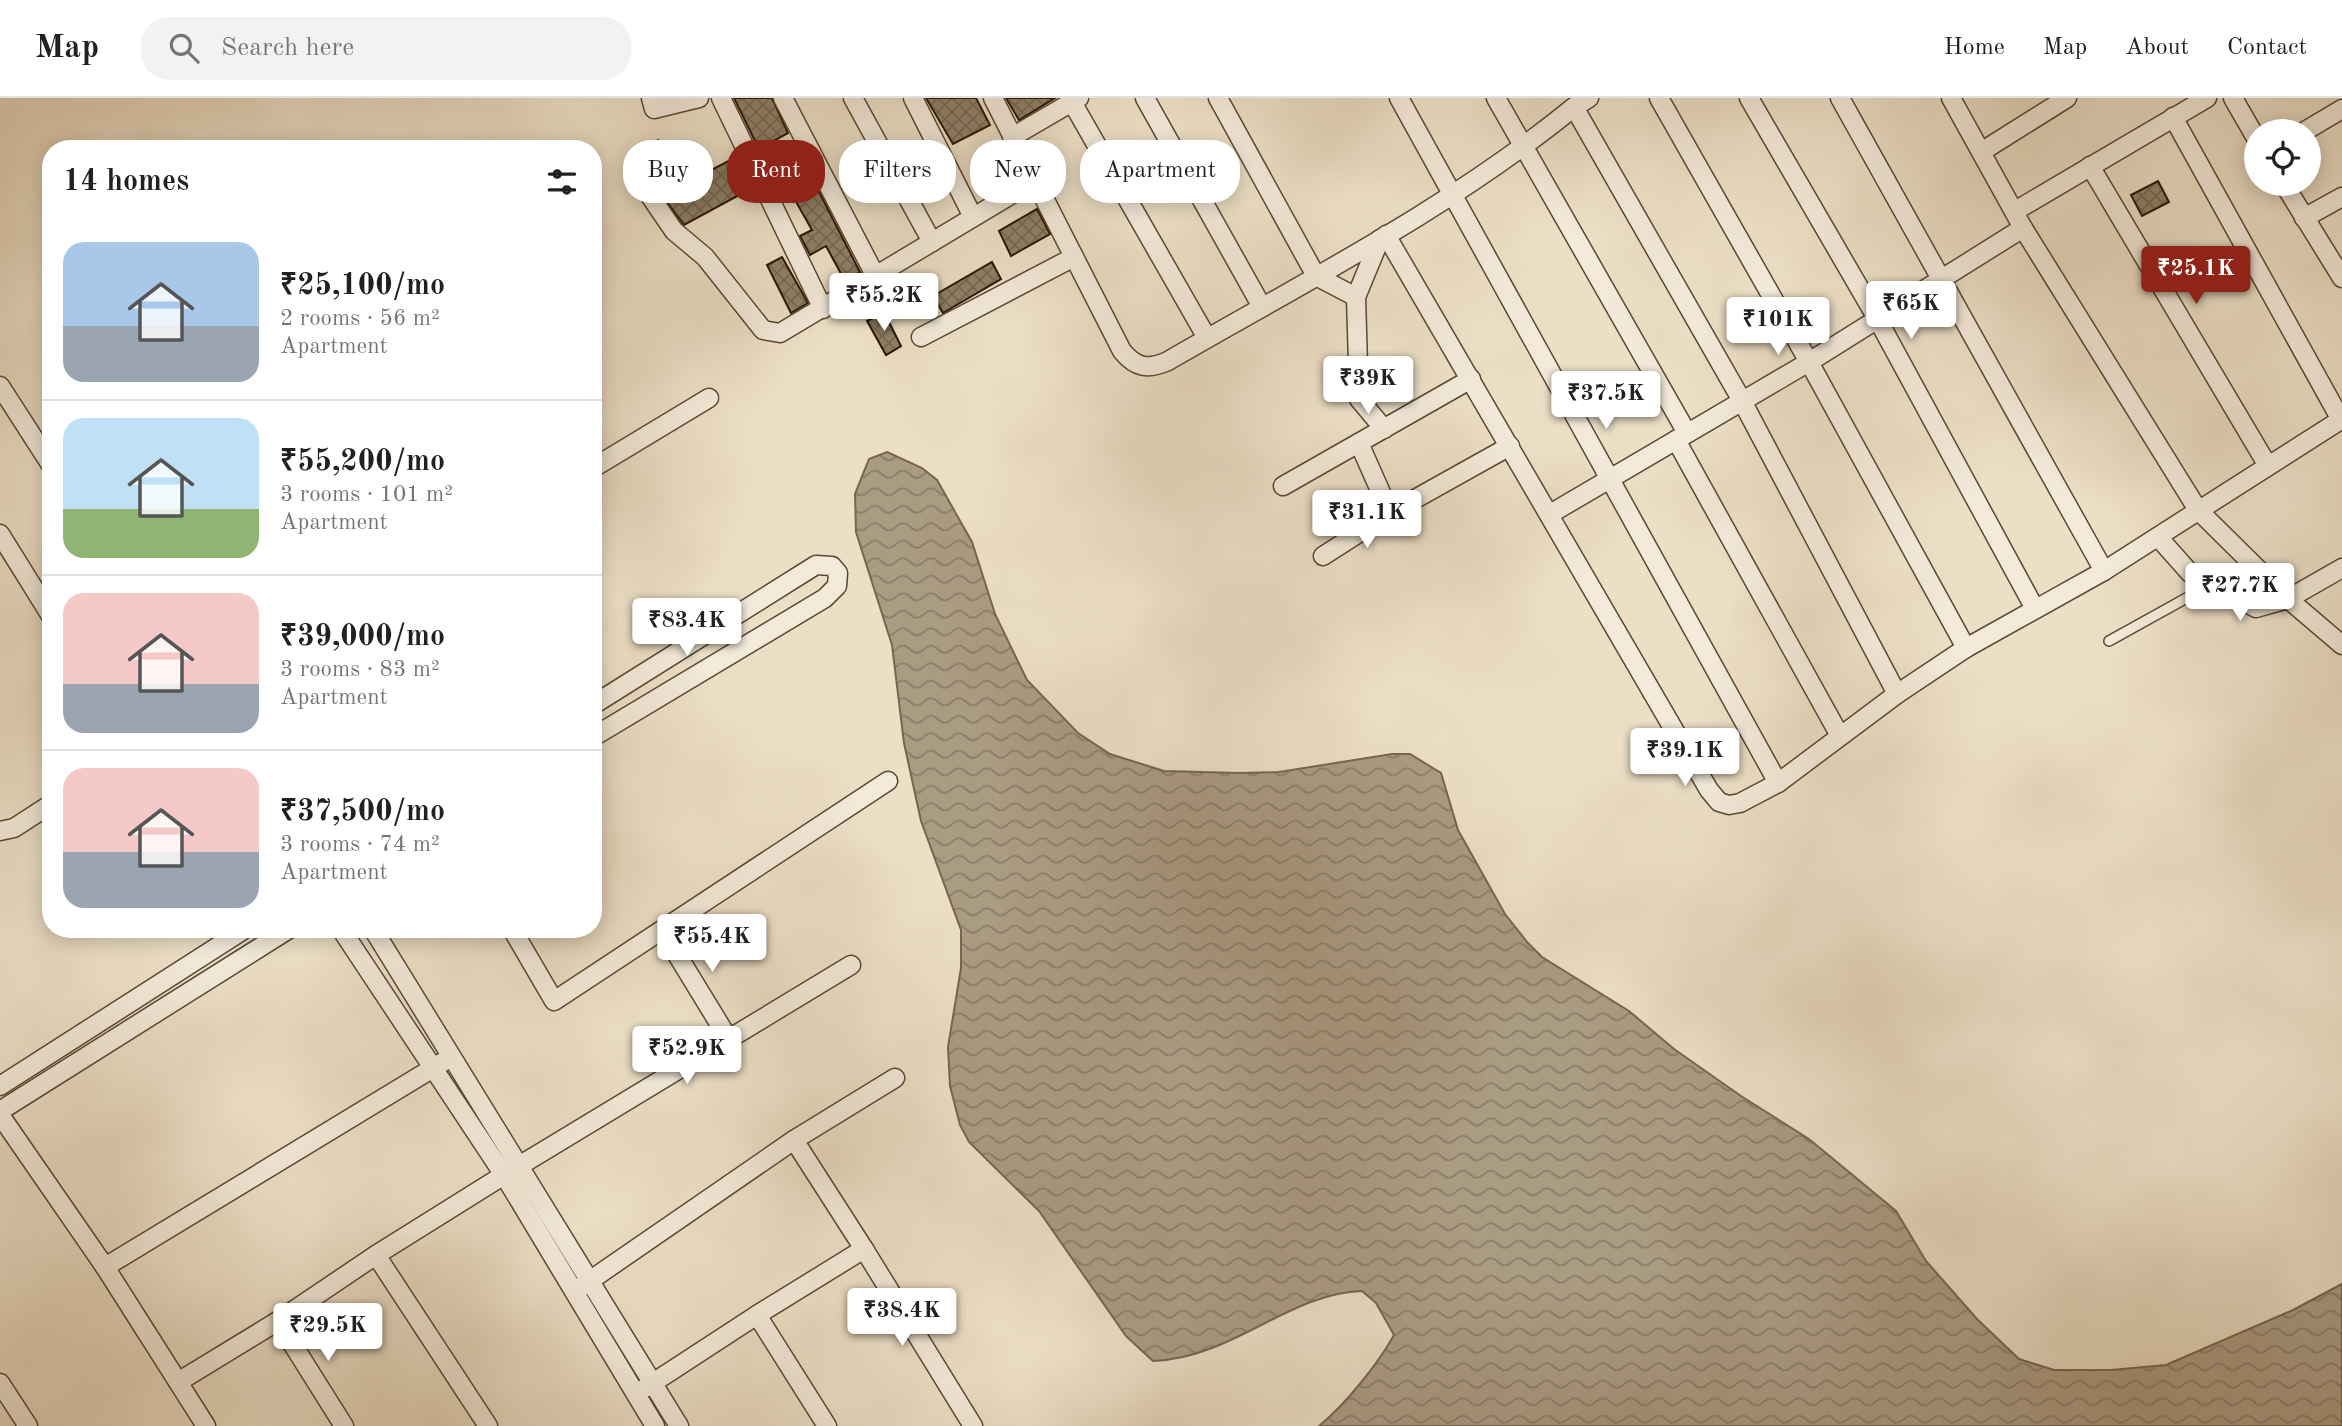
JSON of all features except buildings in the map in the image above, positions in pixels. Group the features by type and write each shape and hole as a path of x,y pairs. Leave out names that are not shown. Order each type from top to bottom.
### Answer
{"street":[{"path":"651,98 654,108 699,98"},
{"path":"721,98 824,309"},
{"path":"783,98 876,276"},
{"path":"853,98 932,242"},
{"path":"913,98 973,217"},
{"path":"993,98 1014,140"},
{"path":"1145,98 1262,307"},
{"path":"1218,98 1316,276 1356,296"},
{"path":"1399,98 1778,783"},
{"path":"1496,98 1525,147 1840,736"},
{"path":"1659,98 1810,362 1966,648"},
{"path":"1749,98 1878,320 2034,607"},
{"path":"1840,98 2104,570"},
{"path":"1951,98 2023,228 2198,510 2288,599 2342,645"},
{"path":"1981,152 2067,98"},
{"path":"2015,211 2207,98"},
{"path":"2232,98 2245,119"},
{"path":"1012,137 1075,100 1207,338"},
{"path":"1046,203 1122,351 1132,362 1143,368 1155,367 1453,195 1525,147 1582,102 1897,694"},
{"path":"2321,122 2342,110"},
{"path":"1383,237 1471,379 1709,790 1719,802 1730,805 1740,803 1778,783 1897,694 1966,648 2034,607 2104,570 2342,420 2173,117"},
{"path":"2090,166 2268,466"},
{"path":"2291,196 2342,278"},
{"path":"2304,218 2342,197"},
{"path":"655,203 674,231 705,257 763,330 780,334 997,203"},
{"path":"1550,514 1611,481 1741,400 1810,362 2023,228"},
{"path":"1383,237 1356,296 1359,399 1384,429"},
{"path":"921,337 1074,257"},
{"path":"1283,486 1471,379"},
{"path":"0,386 42,451"},
{"path":"602,463 709,398"},
{"path":"1359,443 1390,513"},
{"path":"1323,556 1390,513 1510,446"},
{"path":"0,534 42,602"},
{"path":"2158,537 2190,573 2256,608 2288,599 2342,568"},
{"path":"602,699 816,565 832,566 838,573 837,586 825,598 602,732"},
{"path":"517,938 554,1000 888,781"},
{"path":"0,831 14,828 42,810"},
{"path":"662,930 728,1038"},
{"path":"0,1086 231,938"},
{"path":"206,1426 105,1267 0,1113 275,938"},
{"path":"347,938 504,1175 655,1426"},
{"path":"379,938 680,1426"},
{"path":"178,1382 278,1321 376,1255 504,1175 851,965"},
{"path":"105,1267 453,1056"},
{"path":"573,1292 794,1140 895,1078"},
{"path":"794,1140 973,1426"},
{"path":"636,1394 864,1249"},
{"path":"376,1255 488,1426"},
{"path":"757,1315 827,1426"},
{"path":"278,1321 344,1426"},
{"path":"0,1382 28,1426"}],"lane":[{"path":"2109,641 2212,584"}],"water":[{"path":"887,452 922,468 937,480 972,542 995,614 1027,680 1078,733 1110,754 1164,771 1279,772 1392,754 1410,754 1441,773 1458,830 1505,914 1542,957 1629,1011 1674,1049 1809,1139 1896,1211 1926,1261 1977,1319 2019,1359 2054,1370 2111,1370 2166,1365 2293,1310 2342,1284 2342,1426 1319,1426 1360,1384 1394,1335 1376,1303 1362,1291 1335,1294 1310,1302 1209,1349 1182,1357 1153,1361 1126,1336 1039,1211 969,1142 960,1125 950,1086 948,1047 961,968 961,930 921,821 904,743 892,645 856,532 855,494 869,459"}]}
